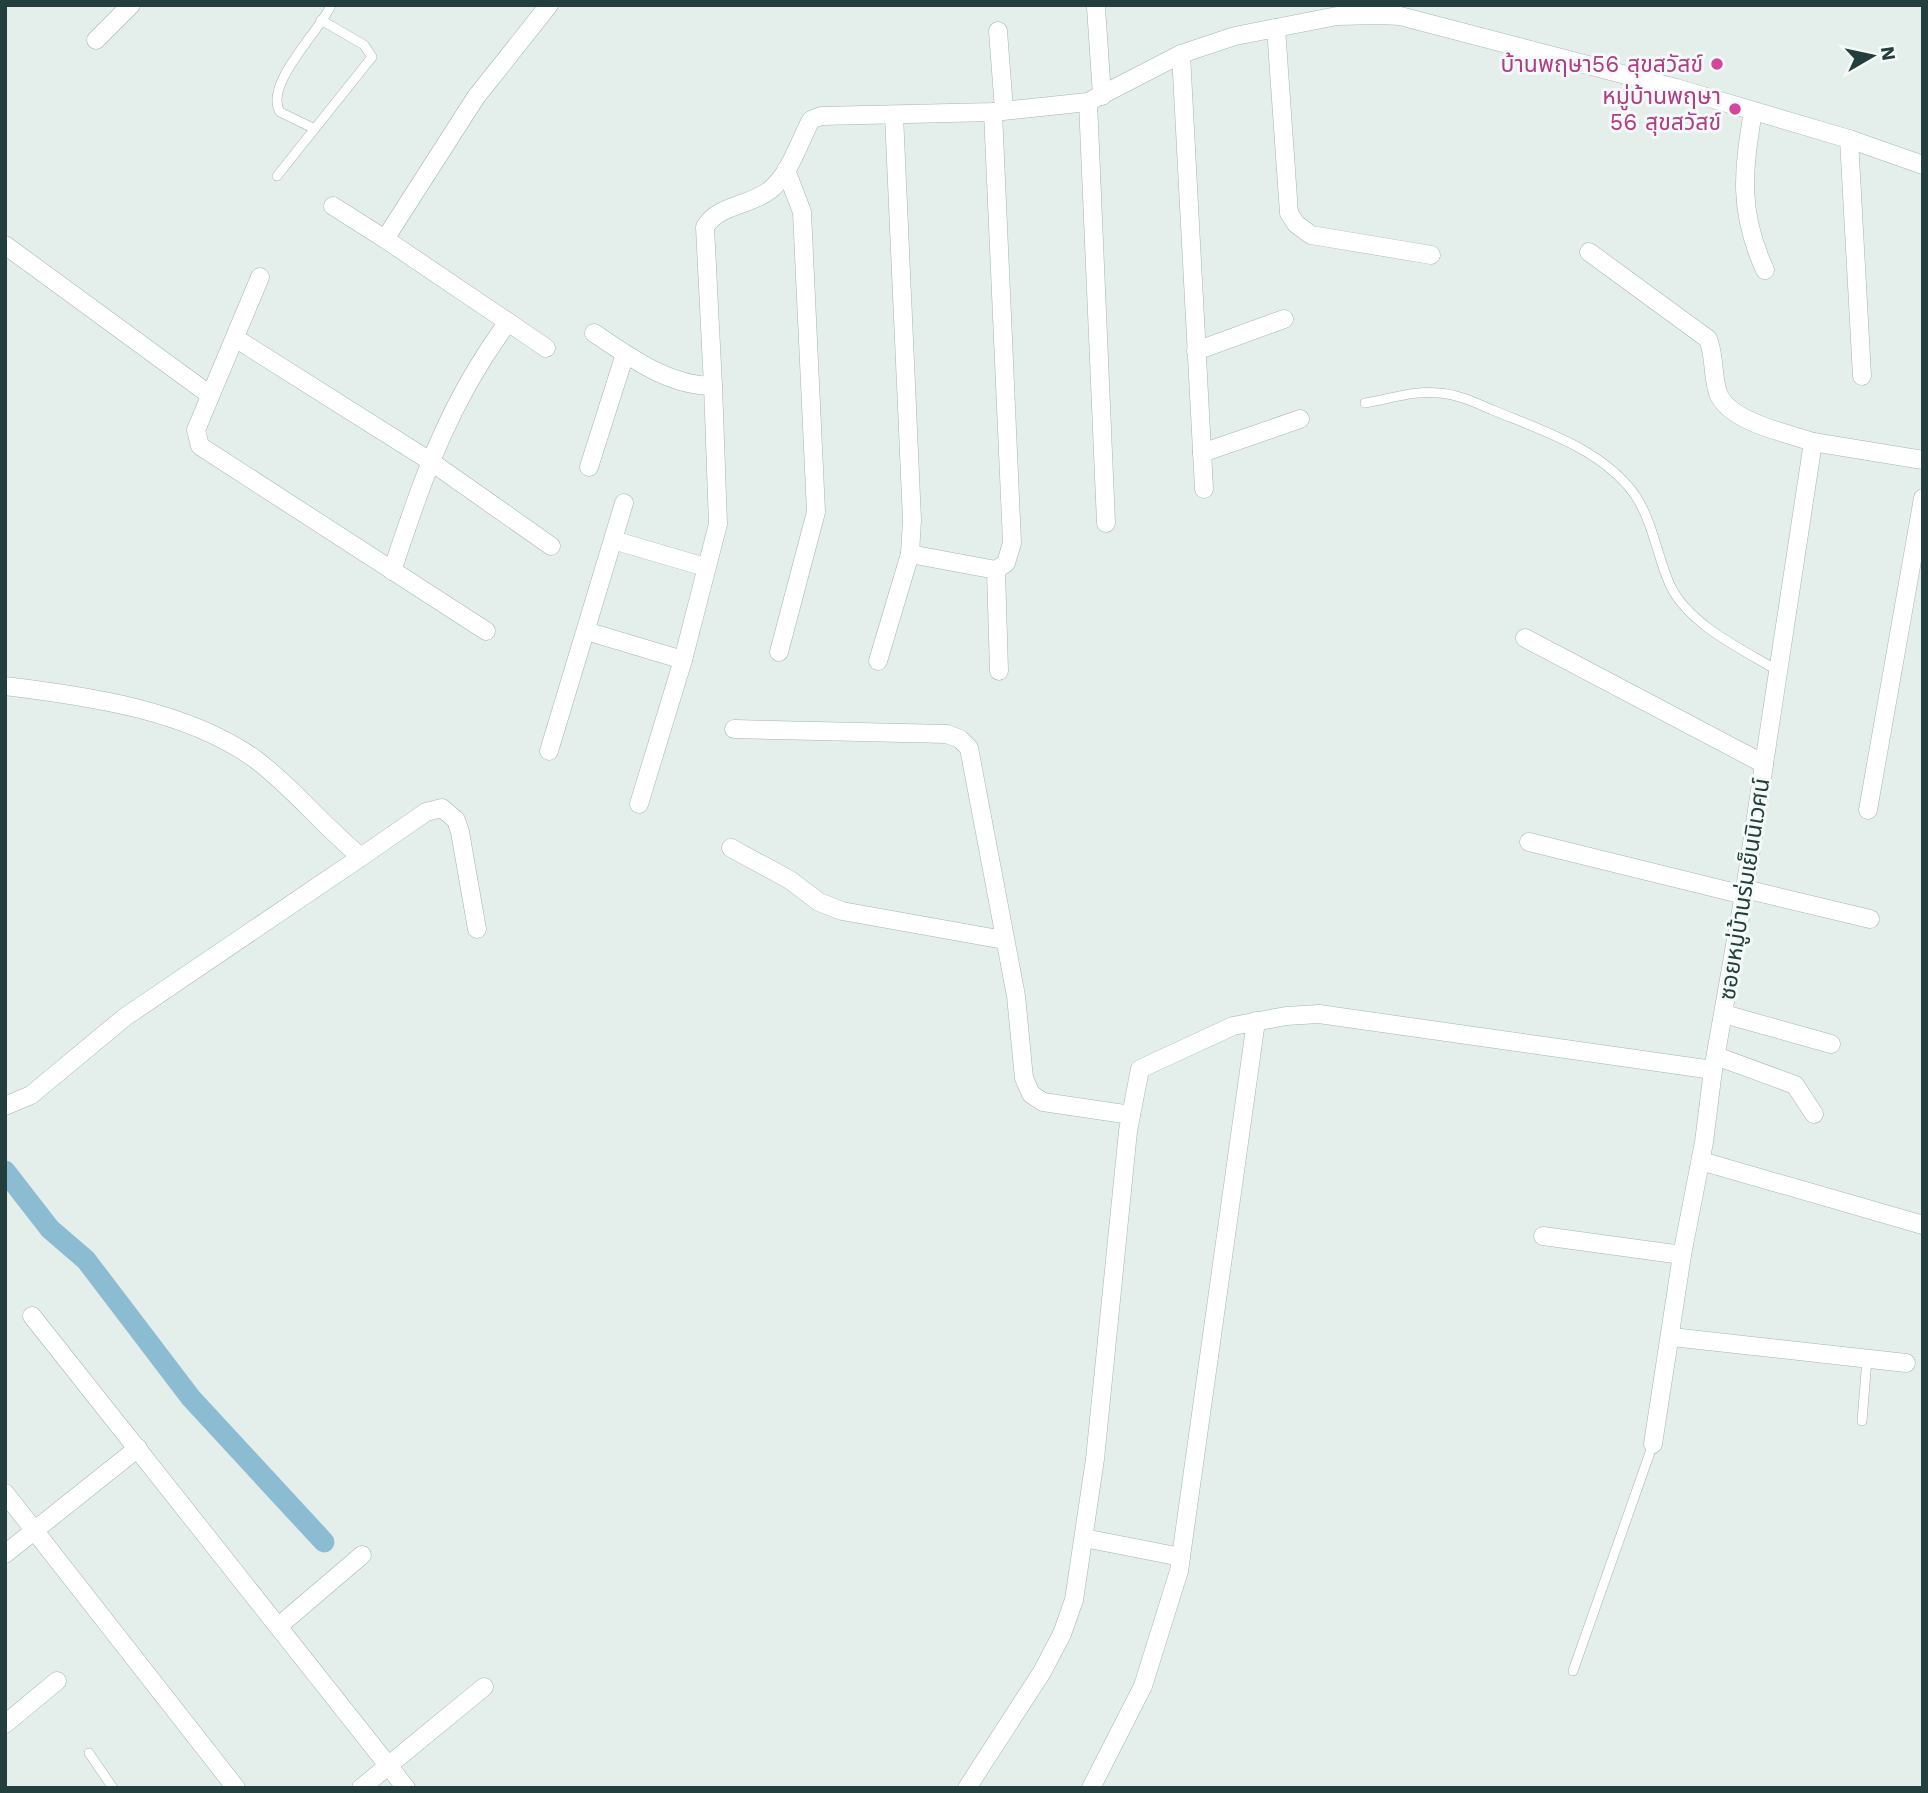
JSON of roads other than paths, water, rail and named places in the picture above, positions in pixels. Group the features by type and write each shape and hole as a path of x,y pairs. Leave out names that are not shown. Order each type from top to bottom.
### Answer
{"street":[{"path":"96,40 131,5"},
{"path":"385,239 476,97 549,5"},
{"path":"1096,7 1095,99 1106,523"},
{"path":"639,804 683,660 718,524 705,227 711,218 772,189 786,170 811,120 821,116 999,111 1095,99 1181,54 1235,36 1357,14 1400,16 1510,45 1753,111 1849,139 1923,165"},
{"path":"1276,28 1289,213 1296,224 1311,235 1431,255"},
{"path":"910,554 996,570 1006,563 1012,543 998,31"},
{"path":"1181,54 1204,489"},
{"path":"1753,111 1743,193 1753,243 1765,270"},
{"path":"878,661 910,554 912,520 894,115"},
{"path":"1849,139 1862,376"},
{"path":"779,652 816,512 802,212 786,170"},
{"path":"333,206 546,348"},
{"path":"5,244 210,395"},
{"path":"1589,253 1708,339 1719,394 1728,408 1753,422 1813,442 1923,460"},
{"path":"260,277 196,430 200,446 486,631"},
{"path":"1196,351 1284,319"},
{"path":"392,571 429,461 468,378 508,322"},
{"path":"594,333 668,378 691,386 713,386"},
{"path":"235,338 429,461 551,546"},
{"path":"589,467 625,354"},
{"path":"1202,453 1300,419"},
{"name":"ซอยหมู่บ้านร่มเย็นนิเวศน์","path":"1653,1444 1672,1337 1682,1255 1701,1161 1714,1063 1745,892 1813,442"},
{"path":"1868,810 1923,498"},
{"path":"549,751 624,503"},
{"path":"613,540 705,567"},
{"path":"996,570 999,671"},
{"path":"586,631 683,660"},
{"path":"1525,638 1765,764"},
{"path":"5,686 99,700 194,726 222,739 256,760 361,856"},
{"path":"734,729 947,734 960,739 969,748 973,761 1016,996 1024,1078 1031,1094 1043,1102 1131,1115"},
{"path":"5,1106 31,1095 125,1017 426,813 442,808 456,820 477,929"},
{"path":"1529,842 1870,919"},
{"path":"731,848 790,880 819,902 842,911 1004,940"},
{"path":"967,1788 1042,1672 1062,1634 1074,1600 1084,1538 1136,1075 1145,1064 1233,1027 1256,1021 1319,1014 1350,1016 1714,1063 1795,1085 1814,1114"},
{"path":"1724,1014 1831,1044"},
{"path":"1091,1788 1143,1686 1159,1642 1181,1557 1256,1021"},
{"path":"1701,1161 1923,1225"},
{"path":"1543,1236 1682,1255"},
{"path":"32,1316 280,1625 406,1788"},
{"path":"1672,1337 1906,1363"},
{"path":"5,1554 138,1448"},
{"path":"5,1493 236,1788"},
{"path":"1084,1538 1181,1557"},
{"path":"280,1625 362,1555"},
{"path":"5,1724 57,1681"},
{"path":"361,1788 484,1687"}],"lane":[{"path":"313,128 281,112 277,100 292,61 331,5"},
{"path":"276,176 372,57 363,45 321,20"},
{"path":"1365,403 1440,393 1536,427 1574,445 1611,469 1635,496 1648,521 1672,588 1691,612 1719,635 1778,671"},
{"path":"1862,1421 1867,1359"},
{"path":"1573,1671 1653,1444"},
{"path":"89,1753 113,1788"}],"waterway":[{"path":"5,1171 50,1229 86,1260 191,1398 324,1542"}],"place":[{"name":"บ้านพฤษา56 สุขสวัสข์","path":"1717,64"},
{"name":"หมู่บ้านพฤษา 56 สุขสวัสข์","path":"1735,109"}]}
